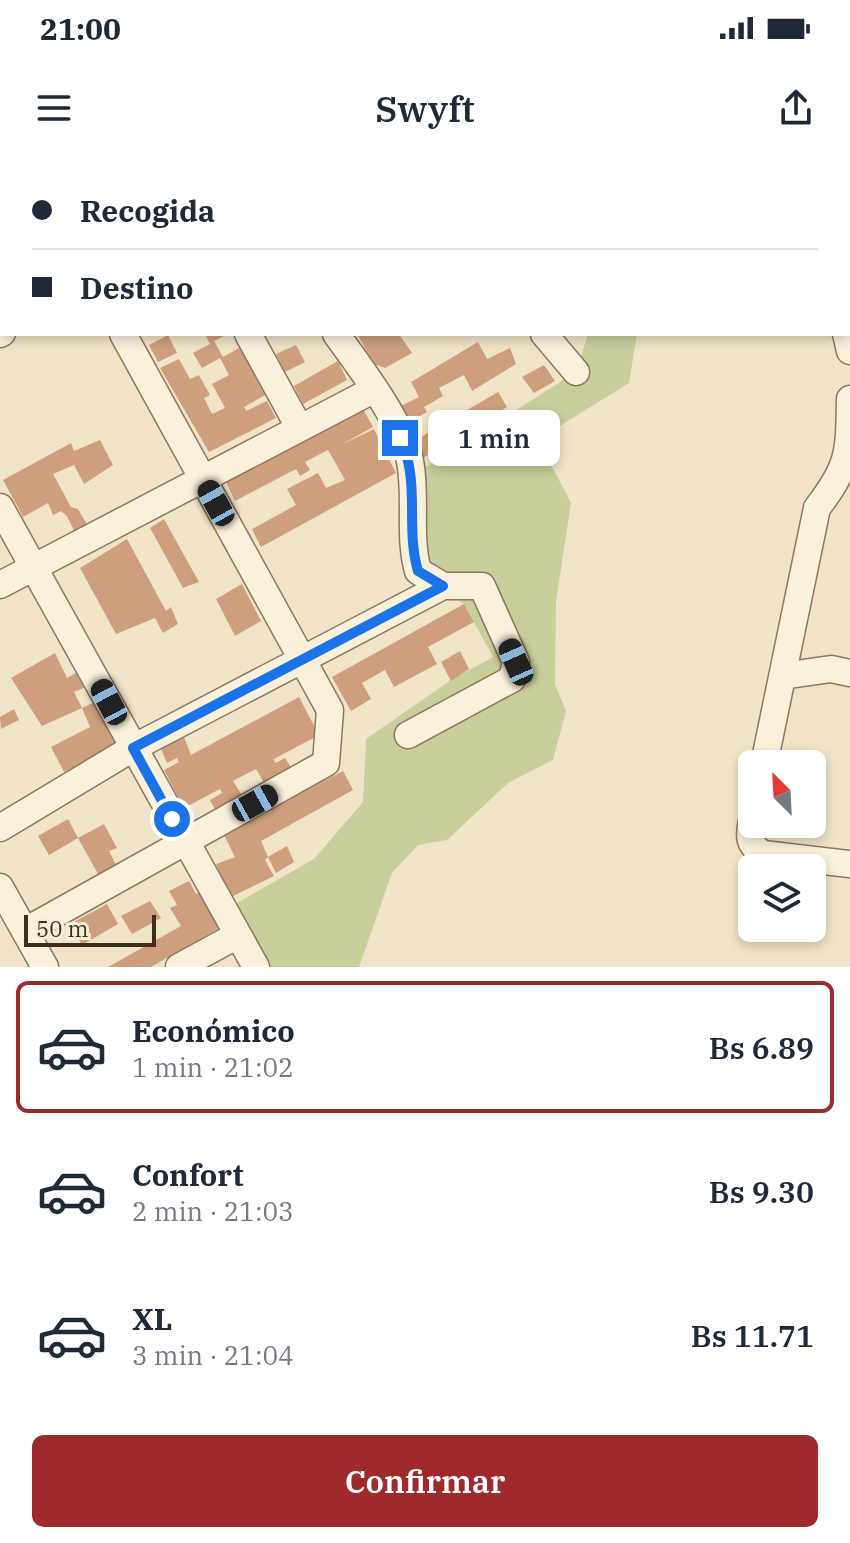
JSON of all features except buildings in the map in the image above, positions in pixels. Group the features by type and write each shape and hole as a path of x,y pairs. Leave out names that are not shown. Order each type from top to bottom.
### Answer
{"street":[{"path":"25,931 326,763 330,710 124,336"},
{"path":"249,336 299,427"},
{"path":"337,336 375,389 410,457 414,492 413,553 418,571 443,586"},
{"path":"546,336 576,372"},
{"path":"0,585 375,389"},
{"path":"767,750 817,508 838,501 849,462 850,399"},
{"path":"0,507 236,936 256,967"},
{"path":"0,828 133,748 443,586 482,586 516,662 512,679 408,735"},
{"path":"782,676 831,669 850,673"},
{"path":"748,838 752,846 763,854 850,864"},
{"path":"0,887 45,967"},
{"path":"179,967 236,936"}],"green space":[{"path":"587,336 637,336 629,383 555,429 546,455 571,503 556,601 555,684 566,711 553,760 508,783 447,840 418,845 392,873 359,967 253,967 223,911 314,859 363,802 366,739 451,680 493,657 464,604 418,571 412,476 576,372"}],"route":[{"path":"172,819 133,748 443,586 418,571 413,553 414,492 410,457 400,438"}]}
